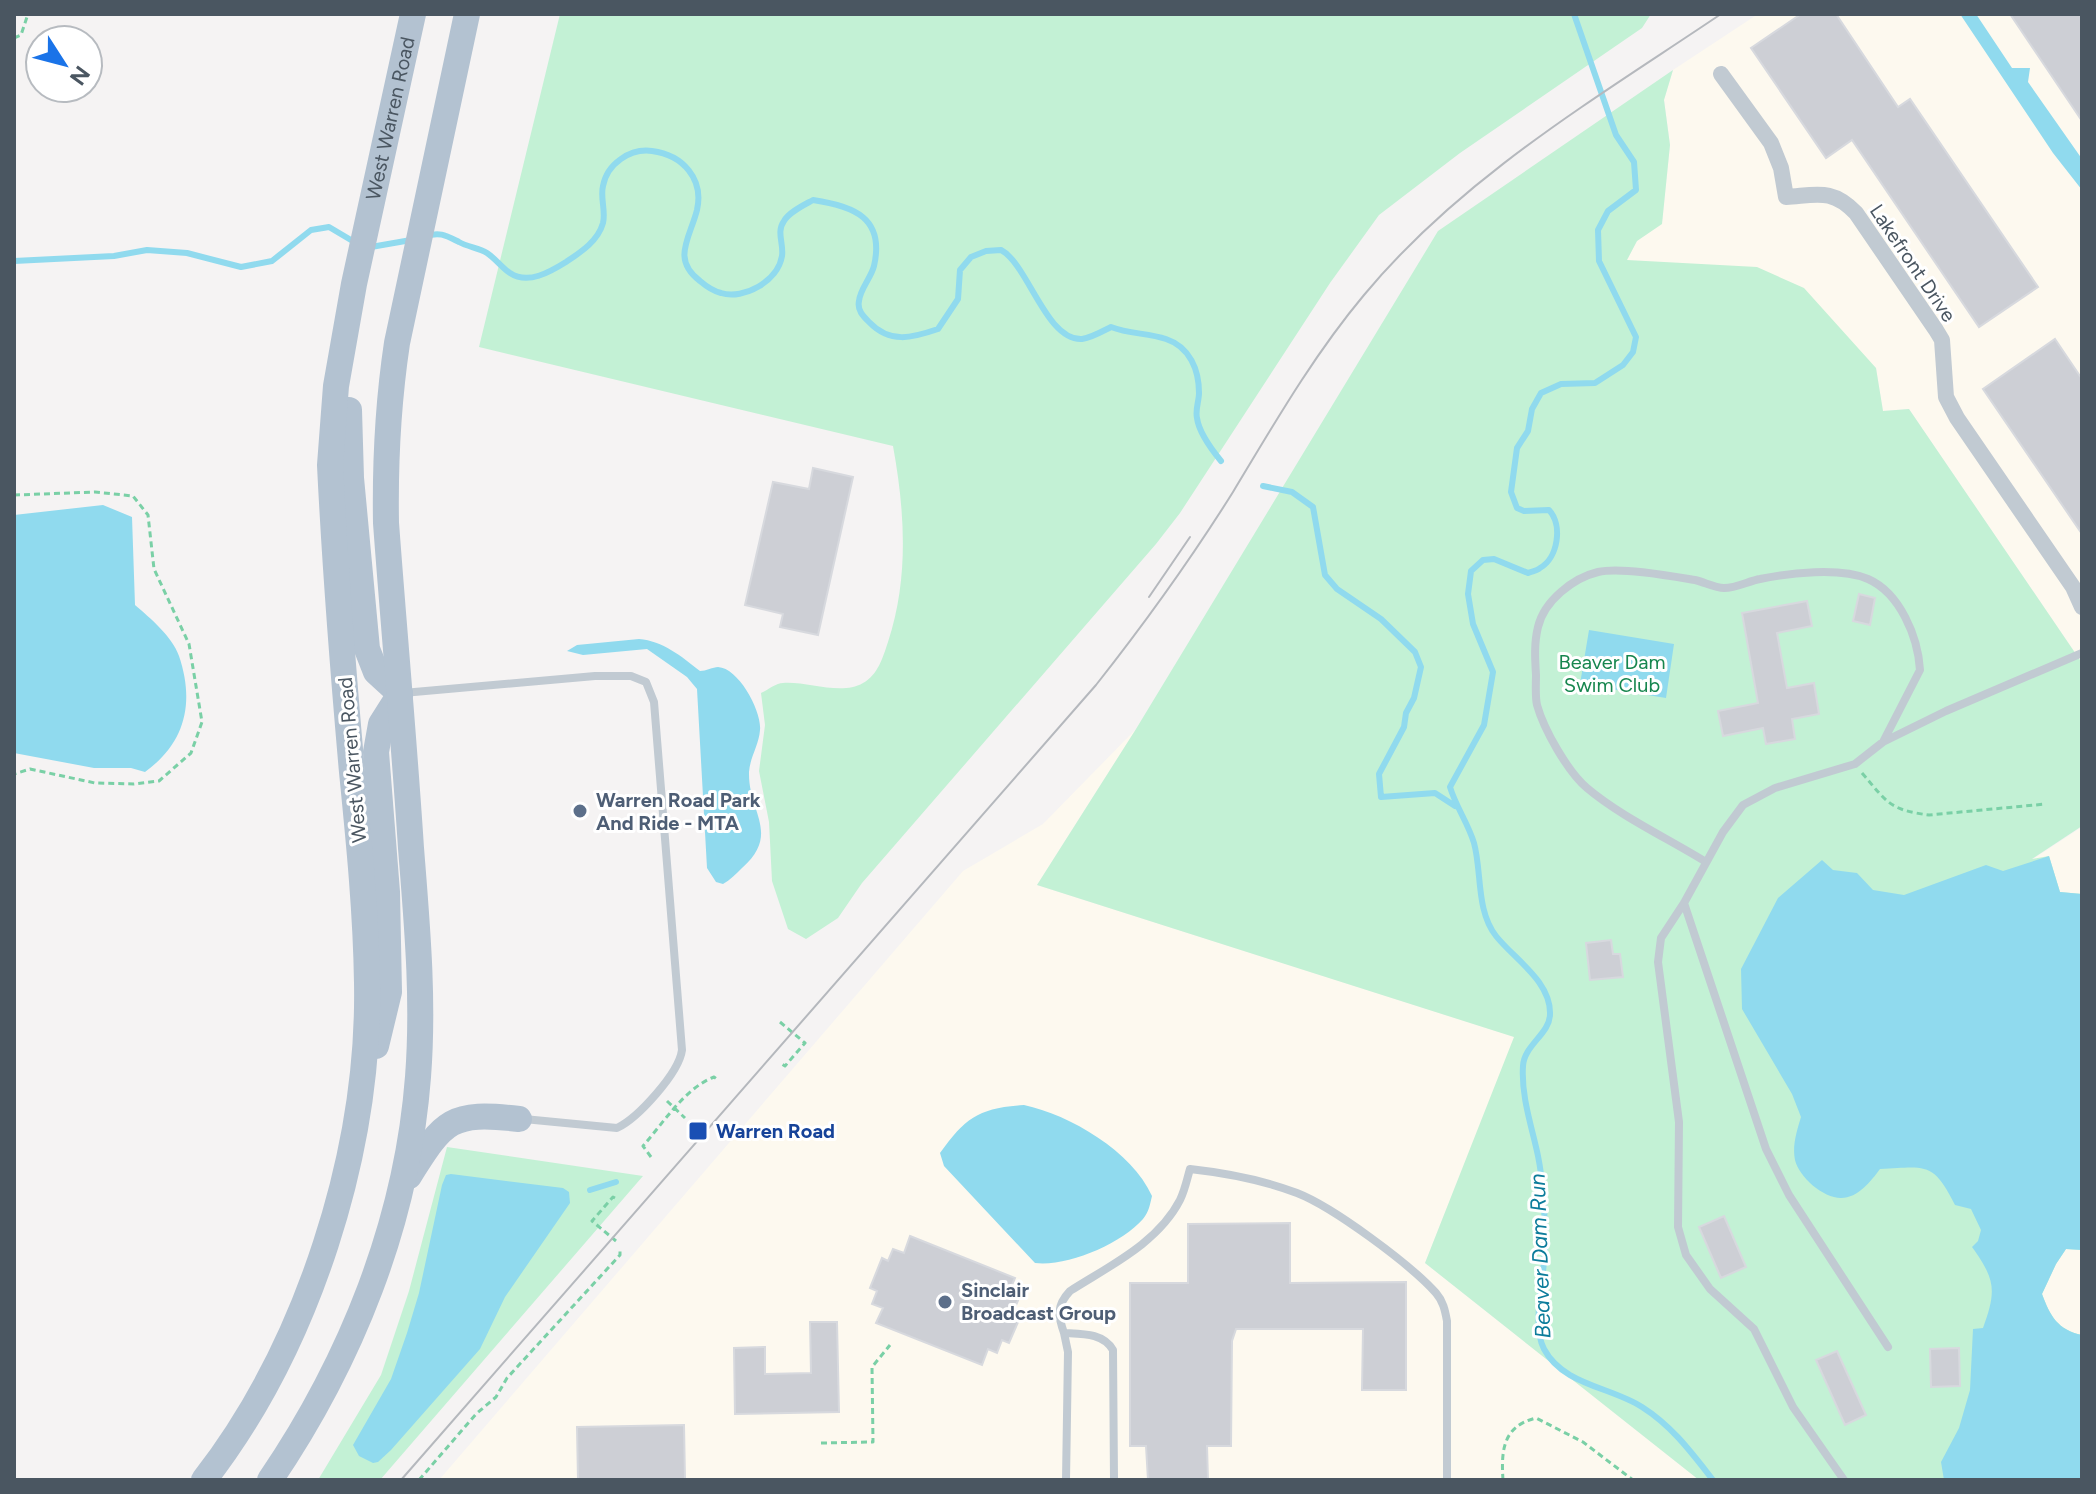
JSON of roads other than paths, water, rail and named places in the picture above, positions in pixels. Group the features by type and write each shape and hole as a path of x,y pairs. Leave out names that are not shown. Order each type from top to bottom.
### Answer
{"main road":[{"name":"West Warren Road","path":"204,1480 254,1408 308,1295 329,1234 354,1133 363,1077 367,985 330,465 336,386 346,327 413,14"},
{"path":"270,1480 304,1430 361,1313 385,1247 400,1189 418,1079 422,1009 386,523 385,465 389,394 467,14"},
{"path":"346,327 351,478 367,649 376,672 400,694"},
{"path":"354,1133 389,992 387,892 376,752 381,724 400,694"},
{"path":"400,1189 433,1138 457,1119 484,1115 519,1119"},
{"path":"292,1480 304,1430"}],"street":[{"name":"Lakefront Drive","path":"1721,74 1771,143 1781,168 1786,197 1824,195 1842,199 1856,213 1936,330 1942,340 1946,397 1957,418 2073,587 2082,607"}],"lane":[{"path":"1706,862 1586,787 1546,726 1537,703 1535,647 1538,625 1546,609 1562,591 1580,579 1600,572 1696,580 1725,588 1759,579 1812,573 1855,575 1871,580 1903,613 1915,638 1920,670 1883,742"},
{"path":"1844,1480 1793,1407 1754,1329 1710,1289 1686,1255 1678,1227 1679,1122 1658,962 1661,938 1723,832 1743,805 1775,788 1855,764 1883,742 1946,711 2082,653"},
{"path":"400,694 595,676 631,676 646,682 651,690 675,955 681,1060 675,1071 629,1122 617,1128 519,1119"},
{"path":"1684,903 1766,1149 1789,1195 1888,1347"},
{"path":"1066,1480 1068,1352 1058,1314 1062,1300 1070,1291 1151,1238 1169,1219 1182,1197 1190,1169 1229,1174 1295,1192 1315,1201 1361,1232 1437,1294 1445,1307 1447,1321 1447,1480"},
{"path":"1064,1333 1100,1337 1109,1342 1113,1350 1114,1480"}],"water":[{"path":"1960,14 1976,14 2012,68 2030,68 2028,82 2082,159 2082,190 2053,153"},
{"path":"103,505 132,517 135,605 171,641 184,673 186,706 178,735 159,761 145,772 131,768 94,768 14,753 14,515"},
{"path":"1589,630 1674,644 1666,698 1580,684"},
{"path":"639,639 664,646 700,671 718,667 726,669 748,692 757,713 759,735 749,772 760,822 759,844 753,856 723,884 716,882 707,868 697,689 687,677 647,649 583,655 567,651 577,645"},
{"path":"2049,856 2060,892 2082,894 2082,1250 2066,1249 2042,1294 2056,1321 2067,1330 2082,1335 2082,1480 1944,1480 1941,1462 1959,1428 1970,1390 1973,1329 1983,1328 1992,1294 1989,1277 1972,1247 1978,1241 1981,1230 1971,1209 1955,1205 1940,1181 1926,1170 1880,1169 1858,1192 1841,1198 1827,1194 1807,1179 1797,1167 1794,1155 1801,1117 1792,1094 1742,1009 1741,969 1778,898 1822,860 1833,870 1857,873 1873,890 1904,895 1986,865 2003,871"},
{"path":"1024,1105 1079,1126 1098,1137 1130,1164 1152,1196 1143,1219 1121,1237 1093,1252 1062,1261 1035,1263 944,1166 940,1153 958,1131 975,1117 996,1109"},
{"path":"446,1175 563,1188 569,1192 570,1203 505,1297 480,1349 391,1450 373,1463 359,1456 353,1445 391,1379 419,1293 442,1185"}],"waterway":[{"name":"Beaver Dam Run","path":"1574,14 1616,135 1634,162 1636,190 1608,211 1598,230 1599,261 1636,337 1633,352 1623,365 1595,383 1561,384 1541,393 1532,409 1528,431 1517,448 1511,492 1517,508 1524,511 1549,510 1556,524 1556,541 1546,563 1528,573 1494,559 1483,560 1471,571 1468,594 1473,624 1493,672 1484,725 1450,787 1474,843 1482,903 1490,926 1538,981 1549,1002 1549,1021 1528,1052 1523,1066 1525,1100 1543,1190 1545,1247 1540,1339 1552,1361 1563,1370 1630,1400 1663,1422 1713,1480"},
{"path":"425,236 443,235 484,251 517,276 539,276 572,258 597,235 604,218 603,186 614,164 636,152 663,153 682,163 694,179 697,210 684,256 691,273 710,288 721,293 740,294 767,281 782,256 781,229 786,218 813,200 841,206 863,217 875,236 874,266 861,292 861,313 885,334 910,337 938,329 958,299 960,270 971,257 986,251 1001,250 1020,270 1058,328 1069,336 1082,339 1111,327 1166,339 1181,348 1192,360 1197,376 1198,424 1221,461"},
{"path":"14,261 114,256 147,250 187,253 241,267 272,261 311,230 329,227 356,243"},
{"path":"371,247 411,240"},
{"path":"1263,486 1292,492 1313,507 1325,575 1337,589 1381,619 1415,652 1421,667 1404,727 1379,774 1381,797 1435,793 1455,806"},
{"path":"590,1190 616,1182"}],"tram line":[{"path":"401,1480 1096,685 1184,566 1311,366 1364,295 1443,213 1487,177 1579,109 1721,14"},
{"path":"1149,597 1190,537"}],"place":[{"name":"Warren Road Park And Ride - MTA","path":"580,811"},
{"name":"Warren Road","path":"698,1131"},
{"name":"Sinclair Broadcast Group","path":"945,1302"}],"park label":[{"name":"Beaver Dam Swim Club","path":"1612,674"}]}
